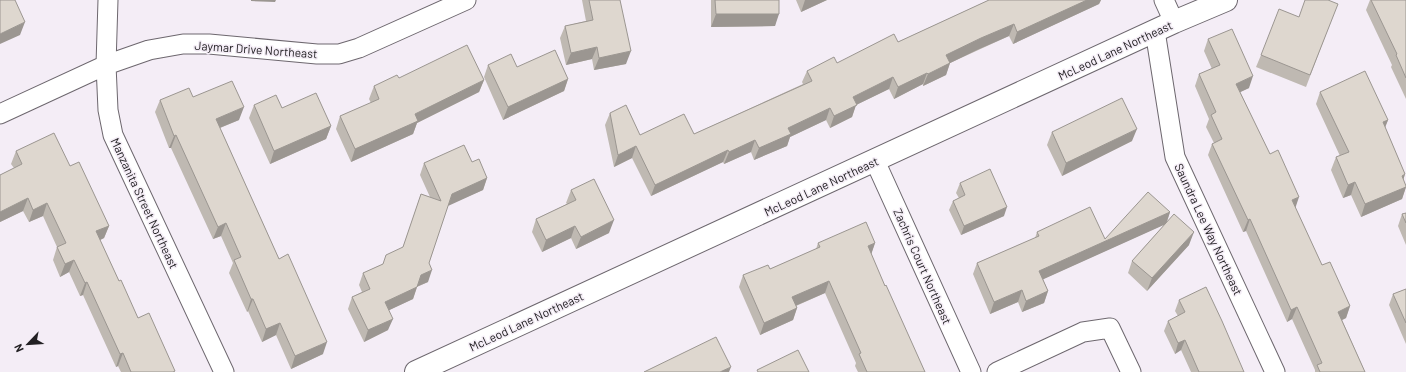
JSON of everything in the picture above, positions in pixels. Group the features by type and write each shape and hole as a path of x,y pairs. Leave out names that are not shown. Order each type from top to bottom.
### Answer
{"street":[{"name":"Manzanita Street Northeast","path":"108,0 106,65 108,110 113,135 224,372"},
{"name":"Jaymar Drive Northeast","path":"0,114 106,65 149,50 182,44 209,44 317,54 339,54 359,48 466,0"},
{"name":"Saundra Lee Way Northeast","path":"1164,0 1164,27 1176,157 1275,372"},
{"name":"McLeod Lane Northeast","path":"416,372 1164,27 1226,0"},
{"name":"Zachris Court Northeast","path":"875,161 971,372"},
{"path":"997,372 1083,332 1110,328 1131,372"}],"building":[{"path":"0,0 15,0 25,22 0,34"},
{"path":"589,0 620,0 631,51 599,58 597,47 571,53 565,26 593,20"},
{"path":"715,0 779,0 779,14 716,14"},
{"path":"989,0 1087,0 1017,32 1014,24 981,38 946,55 950,63 898,87 893,77 853,97 857,105 834,116 830,108 788,128 791,134 759,148 755,140 729,152 728,150 655,185 636,146 618,155 610,113 626,105 640,135 684,114 694,134 812,81 807,71 834,57 837,63 894,34 898,42"},
{"path":"1305,0 1328,0 1338,4 1310,75 1261,55 1279,9 1299,17"},
{"path":"1371,0 1406,0 1406,78 1396,55 1397,54"},
{"path":"1232,29 1253,76 1236,84 1270,154 1278,150 1299,197 1292,200 1322,265 1330,262 1350,306 1338,312 1365,372 1320,372 1317,365 1322,363 1297,307 1291,310 1250,219 1248,220 1212,144 1222,139 1211,115 1216,112 1199,74 1220,65 1208,39"},
{"path":"467,45 484,80 415,114 418,121 355,149 340,116 379,99 374,86 397,75 399,78"},
{"path":"555,50 568,79 508,107 488,65 511,54 517,67"},
{"path":"1365,71 1388,120 1383,122 1405,174 1402,176 1406,187 1365,204 1355,182 1348,185 1336,157 1349,152 1320,92"},
{"path":"232,81 244,107 216,119 279,259 288,254 327,342 295,356 280,323 266,329 234,260 241,257 226,223 218,227 176,135 174,136 160,100 189,88 193,97"},
{"path":"316,93 331,126 274,151 254,105 276,95 282,108"},
{"path":"1122,98 1137,129 1066,163 1052,132"},
{"path":"54,133 70,166 79,162 109,226 96,231 119,281 121,280 138,318 149,313 175,371 131,372 123,353 120,354 87,282 85,283 74,260 65,264 57,247 66,243 47,203 33,210 28,198 0,212 0,175 22,164 16,151"},
{"path":"464,145 472,162 479,159 487,178 452,194 429,263 432,270 421,275 417,287 385,302 393,319 368,330 352,297 370,289 363,273 383,264 386,255 403,247 421,194 441,201 424,163"},
{"path":"990,169 1007,207 964,226 953,201 965,195 960,183"},
{"path":"594,179 614,220 581,237 575,226 546,240 536,219 576,200 571,190"},
{"path":"1148,192 1170,212 1039,271 1048,291 1026,301 1022,290 994,302 977,263 1039,236 1037,232 1090,207 1105,239"},
{"path":"1406,213 1406,223 1402,214"},
{"path":"1174,214 1194,232 1152,278 1132,261"},
{"path":"866,222 875,243 868,246 925,372 867,372 859,354 861,353 829,281 792,297 797,308 764,323 743,275 768,265 770,269 820,247 818,243"},
{"path":"1206,287 1244,372 1199,372 1185,340 1178,343 1168,321 1185,312 1179,300"},
{"path":"1406,289 1406,323 1393,294"},
{"path":"716,337 731,367 720,372 644,372"},
{"path":"798,350 809,372 758,372 757,370"}]}
